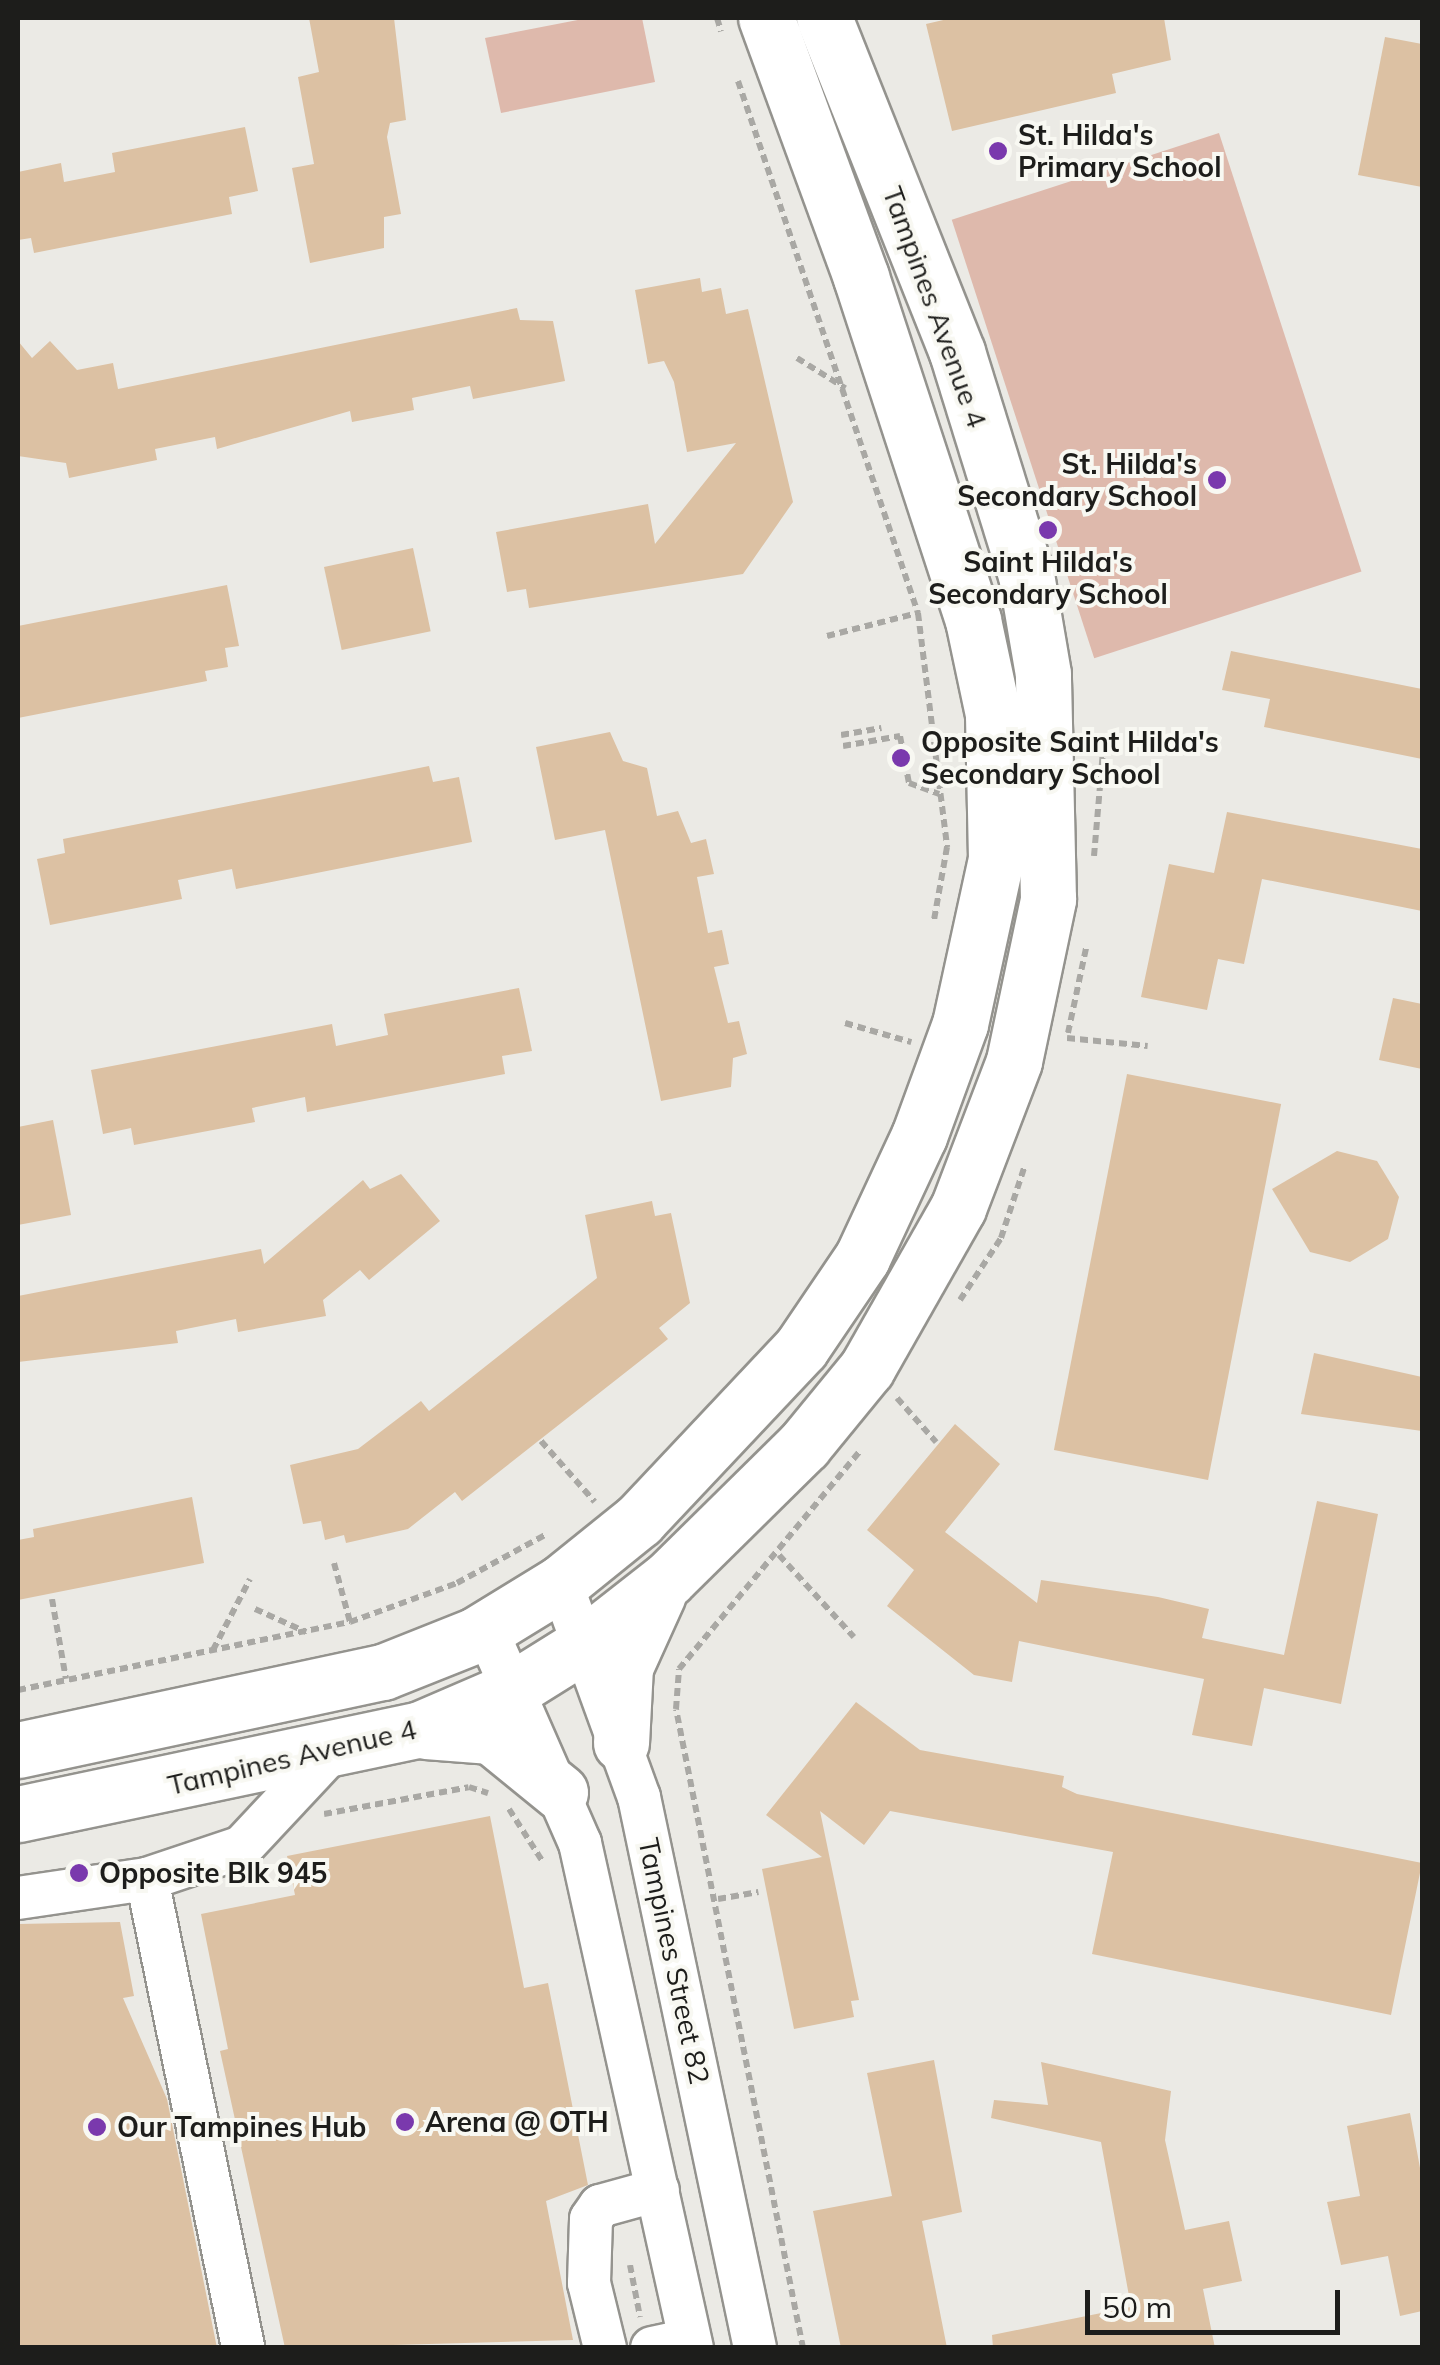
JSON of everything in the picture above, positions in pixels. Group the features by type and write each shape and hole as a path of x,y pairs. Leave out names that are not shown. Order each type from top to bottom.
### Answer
{"main road":[{"name":"Tampines Avenue 4","path":"18,1814 328,1755 418,1730 513,1690 585,1644 668,1579 804,1444 923,1279 1014,1061 1048,899 1049,729 1026,575 957,352 824,18"},
{"name":"Tampines Avenue 4","path":"18,1750 272,1702 383,1672 486,1629 561,1583 601,1509 801,1348 862,1258 960,1024 996,859 993,714 973,620 744,27"},
{"path":"620,1743 625,1667 668,1579"},
{"path":"418,1730 491,1736 560,1792"}],"street":[{"name":"Tampines Street 82","path":"561,1583 620,1743 661,1886 755,2348"},
{"path":"486,1629 560,1792 611,1958 658,2190 656,2342"},
{"path":"18,1898 147,1879 242,1847 328,1755"},
{"path":"147,1879 243,2348"},
{"path":"656,2342 586,2251 590,2220 617,2201 658,2190"}],"path":[{"path":"716,18 744,27"},
{"path":"736,73 918,613 947,846 933,928"},
{"path":"797,358 844,388"},
{"path":"827,636 918,613"},
{"path":"841,735 881,728"},
{"path":"843,746 900,736 909,783 939,794"},
{"path":"845,1023 904,1040"},
{"path":"908,1060 917,1024"},
{"path":"1067,1038 1148,1046"},
{"path":"896,1397 936,1442"},
{"path":"541,1442 601,1509"},
{"path":"18,1690 350,1622 457,1583 563,1522"},
{"path":"779,1555 854,1638"},
{"path":"334,1563 350,1622"},
{"path":"212,1651 250,1579"},
{"path":"52,1599 66,1679"},
{"path":"255,1609 306,1632"},
{"path":"679,1669 676,1709 718,1900 803,2348"},
{"path":"262,1825 469,1787 508,1808 547,1880"},
{"path":"718,1900 758,1892"},
{"path":"617,2201 656,2342"}],"shaded area":[{"path":"588,18 642,18 655,82 501,113 485,38"},
{"path":"1219,133 1361,571 1094,658 952,220"}],"building":[{"path":"309,18 394,18 406,120 390,123 387,137 401,214 384,217 384,248 310,263 292,168 314,164 298,77 319,72"},
{"path":"952,18 1164,18 1171,60 1112,74 1116,93 952,131 926,24"},
{"path":"1385,37 1422,44 1422,187 1358,175"},
{"path":"245,127 258,191 229,197 232,214 34,253 31,238 18,240 18,172 61,163 64,182 115,172 112,153"},
{"path":"700,278 702,292 721,288 726,314 748,309 793,502 743,574 529,608 526,589 507,592 496,532 648,504 655,544 736,443 687,452 674,382 664,361 648,364 635,290"},
{"path":"517,308 520,320 553,321 565,381 473,399 470,386 412,398 414,410 352,422 350,411 217,449 215,437 155,449 157,460 69,478 66,463 18,456 18,341 32,358 50,341 77,370 113,363 118,389"},
{"path":"413,548 431,631 342,650 324,567"},
{"path":"227,585 239,646 225,648 228,667 205,671 207,681 18,718 18,626"},
{"path":"1231,651 1422,689 1422,759 1264,727 1270,699 1222,690"},
{"path":"610,732 623,761 647,768 657,816 678,811 691,843 706,839 714,874 697,877 708,933 722,930 729,964 714,967 728,1023 739,1021 747,1054 733,1058 731,1087 661,1101 605,830 555,840 536,747"},
{"path":"429,766 433,782 459,777 472,842 236,889 232,869 178,880 182,899 50,925 37,859 65,853 63,839"},
{"path":"1227,812 1422,849 1422,911 1262,879 1244,964 1218,959 1207,1010 1141,997 1169,864 1214,873"},
{"path":"519,988 532,1051 502,1056 505,1074 307,1112 305,1097 252,1108 255,1122 134,1145 131,1128 103,1134 91,1070 332,1024 336,1046 388,1035 384,1014"},
{"path":"1393,998 1422,1004 1422,1069 1379,1060"},
{"path":"1127,1074 1281,1104 1208,1480 1054,1450"},
{"path":"53,1120 71,1215 18,1225 18,1127"},
{"path":"1337,1151 1377,1161 1399,1197 1388,1239 1350,1262 1310,1252 1272,1189"},
{"path":"401,1174 440,1221 369,1280 360,1270 323,1300 326,1316 238,1332 236,1319 176,1331 178,1343 18,1362 18,1296 261,1249 264,1264 363,1180 370,1189"},
{"path":"652,1201 655,1216 671,1213 690,1303 659,1328 668,1339 462,1501 455,1492 408,1529 346,1543 344,1535 325,1540 321,1521 303,1524 290,1465 358,1449 421,1401 429,1411 597,1278 585,1215"},
{"path":"1314,1353 1422,1377 1422,1431 1301,1414"},
{"path":"955,1424 1000,1464 945,1532 1037,1603 1041,1580 1158,1597 1209,1609 1202,1638 1284,1655 1317,1501 1378,1514 1341,1704 1264,1688 1252,1746 1192,1735 1204,1679 1019,1641 1012,1682 974,1675 887,1606 914,1570 867,1530"},
{"path":"192,1497 204,1563 18,1600 18,1540 34,1537 33,1529"},
{"path":"856,1702 920,1750 1064,1776 1062,1787 1077,1794 1422,1863 1391,2015 1092,1954 1113,1852 890,1811 864,1845 820,1811 859,2000 851,2001 854,2017 794,2029 762,1869 822,1857 766,1815"},
{"name":"Arena @ OTH","path":"490,1816 524,1988 548,1983 588,2185 546,2201 573,2340 285,2348 220,2051 228,2049 201,1914 295,1895 287,1856"},
{"name":"Our Tampines Hub","path":"120,1922 134,1996 123,1998 167,2099 217,2348 18,2348 18,1924"},
{"path":"934,2060 962,2212 922,2221 947,2348 841,2348 813,2211 892,2196 867,2073"},
{"path":"1041,2062 1171,2091 1165,2140 1185,2230 1229,2221 1242,2281 1203,2289 1215,2348 993,2348 992,2335 1131,2307 1101,2142 991,2118 994,2100 1048,2105"},
{"path":"1410,2113 1422,2179 1422,2311 1400,2316 1388,2256 1341,2265 1327,2202 1360,2196 1347,2126"}],"place":[{"name":"St. Hilda's Primary School","path":"998,151"},
{"name":"St. Hilda's Secondary School","path":"1217,480"},
{"name":"Saint Hilda's Secondary School","path":"1048,530"},
{"name":"Opposite Saint Hilda's Secondary School","path":"901,758"},
{"name":"Opposite Blk 945","path":"79,1873"},
{"name":"Arena @ OTH","path":"405,2122"},
{"name":"Our Tampines Hub","path":"97,2127"}]}
